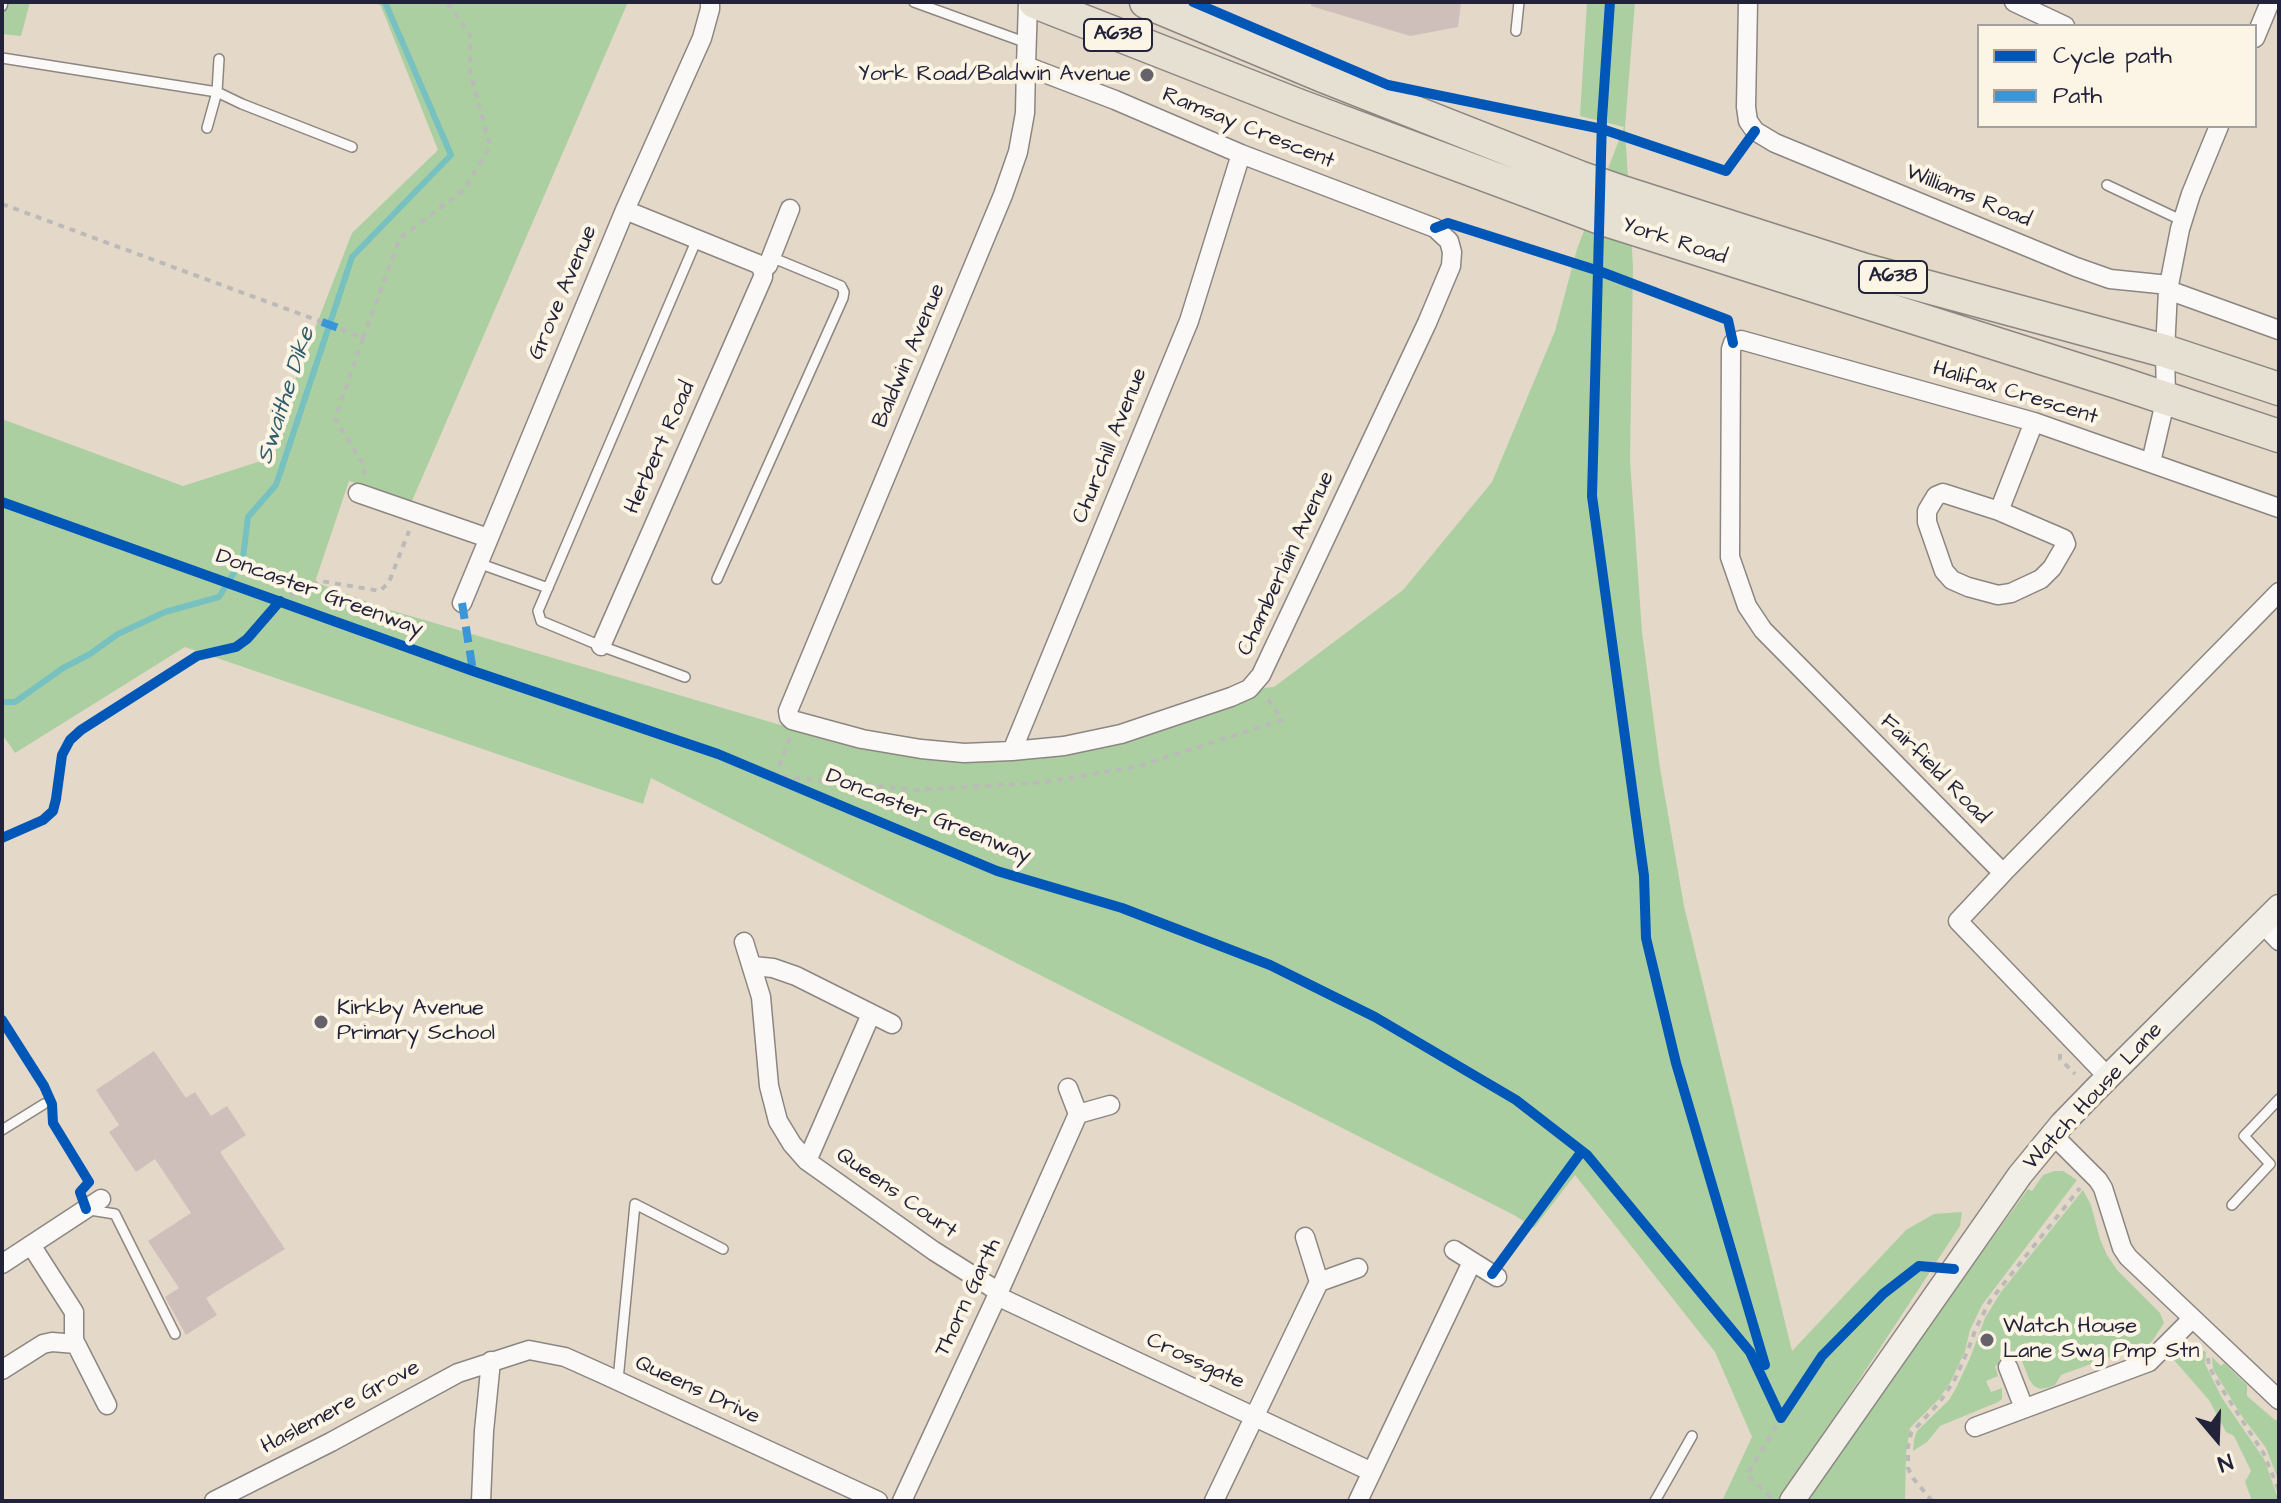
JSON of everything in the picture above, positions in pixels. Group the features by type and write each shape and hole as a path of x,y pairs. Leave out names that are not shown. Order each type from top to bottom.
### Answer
{"highway":[{"name":"York Road","path":"1035,2 1577,210 2279,436"},
{"name":"York Road","path":"1146,2 1323,76 1625,193 1865,270 2165,351 2279,389"}],"street":[{"name":"Grove Avenue","path":"462,603 625,210 702,38 710,2"},
{"name":"Baldwin Avenue","path":"793,719 788,711 1003,195 1018,152 1025,113 1028,2"},
{"name":"Williams Road","path":"1748,2 1746,107 1748,121 1755,131 1775,143 2076,267 2110,279 2169,287 2279,330"},
{"path":"2014,2 2061,24"},
{"path":"2257,33 2270,2"},
{"name":"Ramsay Crescent","path":"1026,66 1241,154 1435,228 1449,241"},
{"path":"2151,462 2166,398 2169,287 2183,221 2218,128"},
{"name":"Churchill Avenue","path":"1012,751 1189,321 1241,154"},
{"name":"Herbert Road","path":"601,646 790,209"},
{"path":"625,210 758,264 767,264"},
{"name":"Chamberlain Avenue","path":"793,719 862,739 921,749 964,753 1012,751 1064,746 1121,734 1249,689 1261,675 1427,323 1451,266 1449,241"},
{"name":"Halifax Crescent","path":"1733,343 1741,340 2034,422 2279,508"},
{"name":"Fairfield Road","path":"1733,343 1730,557 1747,606 1763,630 2003,873"},
{"path":"1999,511 2034,422"},
{"path":"358,493 488,538"},
{"path":"1943,493 1999,511 2064,539 2066,544 2052,568 2041,579 2011,593 1998,595 1952,580 1944,571 1927,522 1927,511 1936,496 1943,493"},
{"path":"2108,1077 1958,921 2279,592"},
{"name":"Watch House Lane","path":"1792,1501 2020,1175 2053,1135 2108,1077 2274,924"},
{"name":"Queens Court","path":"744,942 761,997 769,1086 778,1121 792,1144 807,1161 998,1294"},
{"path":"753,966 773,968 796,976 892,1024"},
{"name":"Queens Court","path":"807,1161 871,1014"},
{"path":"1068,1088 1078,1114 1110,1105"},
{"name":"Thorn Garth","path":"902,1501 1078,1114"},
{"path":"2053,1135 2103,1188 2122,1248 2128,1257 2279,1400"},
{"path":"2,1264 94,1204"},
{"path":"1214,1501 1319,1282 1305,1237"},
{"path":"31,1245 74,1312 76,1344 107,1405"},
{"path":"1454,1250 1497,1277"},
{"path":"1358,1501 1472,1262"},
{"path":"1319,1282 1358,1268"},
{"name":"Crossgate","path":"998,1294 1372,1472"},
{"path":"1975,1427 2149,1362 2192,1319"},
{"path":"2,1370 43,1344 76,1344"},
{"name":"Queens Drive","path":"491,1361 529,1350 565,1357 878,1501"},
{"path":"481,1501 491,1361"},
{"name":"Haslemere Grove","path":"214,1501 449,1378 491,1361"},
{"path":"2008,1367 2024,1408"}],"lane":[{"path":"914,2 1027,43"},
{"path":"1516,31 1519,2"},
{"path":"2,58 217,92 352,147"},
{"path":"207,128 217,92 219,59"},
{"path":"2107,185 2183,221"},
{"path":"685,677 541,621 538,611 697,239"},
{"path":"717,579 844,292 841,286 767,264"},
{"path":"478,563 548,588"},
{"path":"2232,1205 2270,1164 2244,1136 2279,1099"},
{"path":"2,1130 44,1104"},
{"path":"94,1204 115,1214 175,1334"},
{"path":"618,1380 635,1204 723,1249"},
{"path":"1655,1501 1692,1436"}],"path":[{"path":"358,493 365,467 335,419 400,238 464,190 490,146 470,72 470,35 451,7 440,2"},
{"path":"2,204 322,322"},
{"path":"341,329 363,338"},
{"path":"272,611 280,601 321,581 380,591 389,582 416,513"},
{"path":"775,776 793,719"},
{"path":"1932,1501 1908,1468 1911,1433 1939,1403 1954,1381 1990,1301 2084,1183"},
{"path":"2211,1353 2209,1367 2264,1454 2279,1491"},
{"path":"1776,1404 1786,1432"},
{"path":"1776,1501 1747,1475 1789,1406"}],"green space":[{"path":"2,2 30,2 21,36 2,34"},
{"path":"375,2 628,2 412,501 349,481 315,582 387,609 784,726 1012,751 1064,746 1249,689 1274,687 1403,590 1492,482 1555,331 1577,249 1624,127 1580,116 1587,2 1635,2 1625,127 1633,267 1630,460 1642,632 1660,768 1684,906 1792,1351 1906,1230 1934,1214 1962,1212 1960,1226 1821,1438 1832,1460 2028,1189 2032,1191 2043,1175 2054,1171 2063,1171 2077,1180 1982,1305 1950,1383 1910,1428 1905,1501 1722,1501 1752,1437 1715,1352 1575,1175 1534,1228 1514,1215 651,778 643,804 185,647 15,753 2,734 2,419 183,486 264,460 352,233 438,150 381,6"},
{"path":"2083,1190 2107,1255 2117,1270 2160,1313 2164,1323 2153,1340 2142,1351 2126,1356 2118,1354 2061,1375 2055,1385 2040,1389 2029,1379 2020,1356 1995,1366 1998,1376 1986,1381 1991,1392 2002,1388 2002,1399 1940,1426 1927,1442 1913,1451 1917,1431 1949,1400 1956,1388 1985,1318 2001,1292"},
{"path":"2192,1345 2206,1352 2205,1364 2222,1398 2264,1459 2279,1501 2252,1501 2245,1482 2251,1471 2234,1436 2226,1432 2209,1400 2174,1360 2182,1348"},
{"path":"2212,1357 2221,1366 2224,1363 2247,1385 2247,1396 2275,1420 2279,1419 2279,1482 2266,1448 2213,1369"}],"building":[{"path":"1311,2 1461,2 1458,27 1410,36 1311,6"},
{"path":"154,1051 186,1098 195,1092 211,1116 227,1106 246,1135 220,1152 285,1249 206,1298 217,1315 186,1335 165,1297 179,1288 148,1241 191,1213 155,1159 136,1172 109,1132 119,1125 96,1090"}],"waterway":[{"name":"Swaithe Dike","path":"2,702 15,702 118,634 165,612 219,597 243,558 248,517 276,485 352,257 451,155 385,2"}],"marked path":[{"path":"322,322 341,329"},
{"path":"462,603 473,671"}],"cycle path":[{"path":"1193,2 1388,85 1602,129 1726,171 1755,131"},
{"path":"1610,2 1602,119 1592,496 1644,876 1646,938 1676,1063 1765,1365"},
{"path":"1435,228 1448,223 1599,271 1728,320 1733,343"},
{"name":"Doncaster Greenway","path":"2,502 473,671 718,754 997,871 1122,908 1270,965 1375,1017 1516,1100 1587,1155 1750,1352 1781,1418"},
{"name":"Doncaster Greenway","path":"2,838 43,820 53,811 62,755 70,740 81,730 197,656 236,647 247,639 280,601"},
{"path":"2,1020 44,1086 52,1104 53,1123 89,1182 80,1192 86,1209"},
{"path":"1492,1274 1582,1151"},
{"path":"1781,1418 1822,1356 1883,1294 1919,1266 1954,1269"}],"place":[{"name":"York Road/Baldwin Avenue","path":"1147,75"},
{"name":"Kirkby Avenue Primary School","path":"321,1022"},
{"name":"Watch House Lane Swg Pmp Stn","path":"1987,1340"}]}
